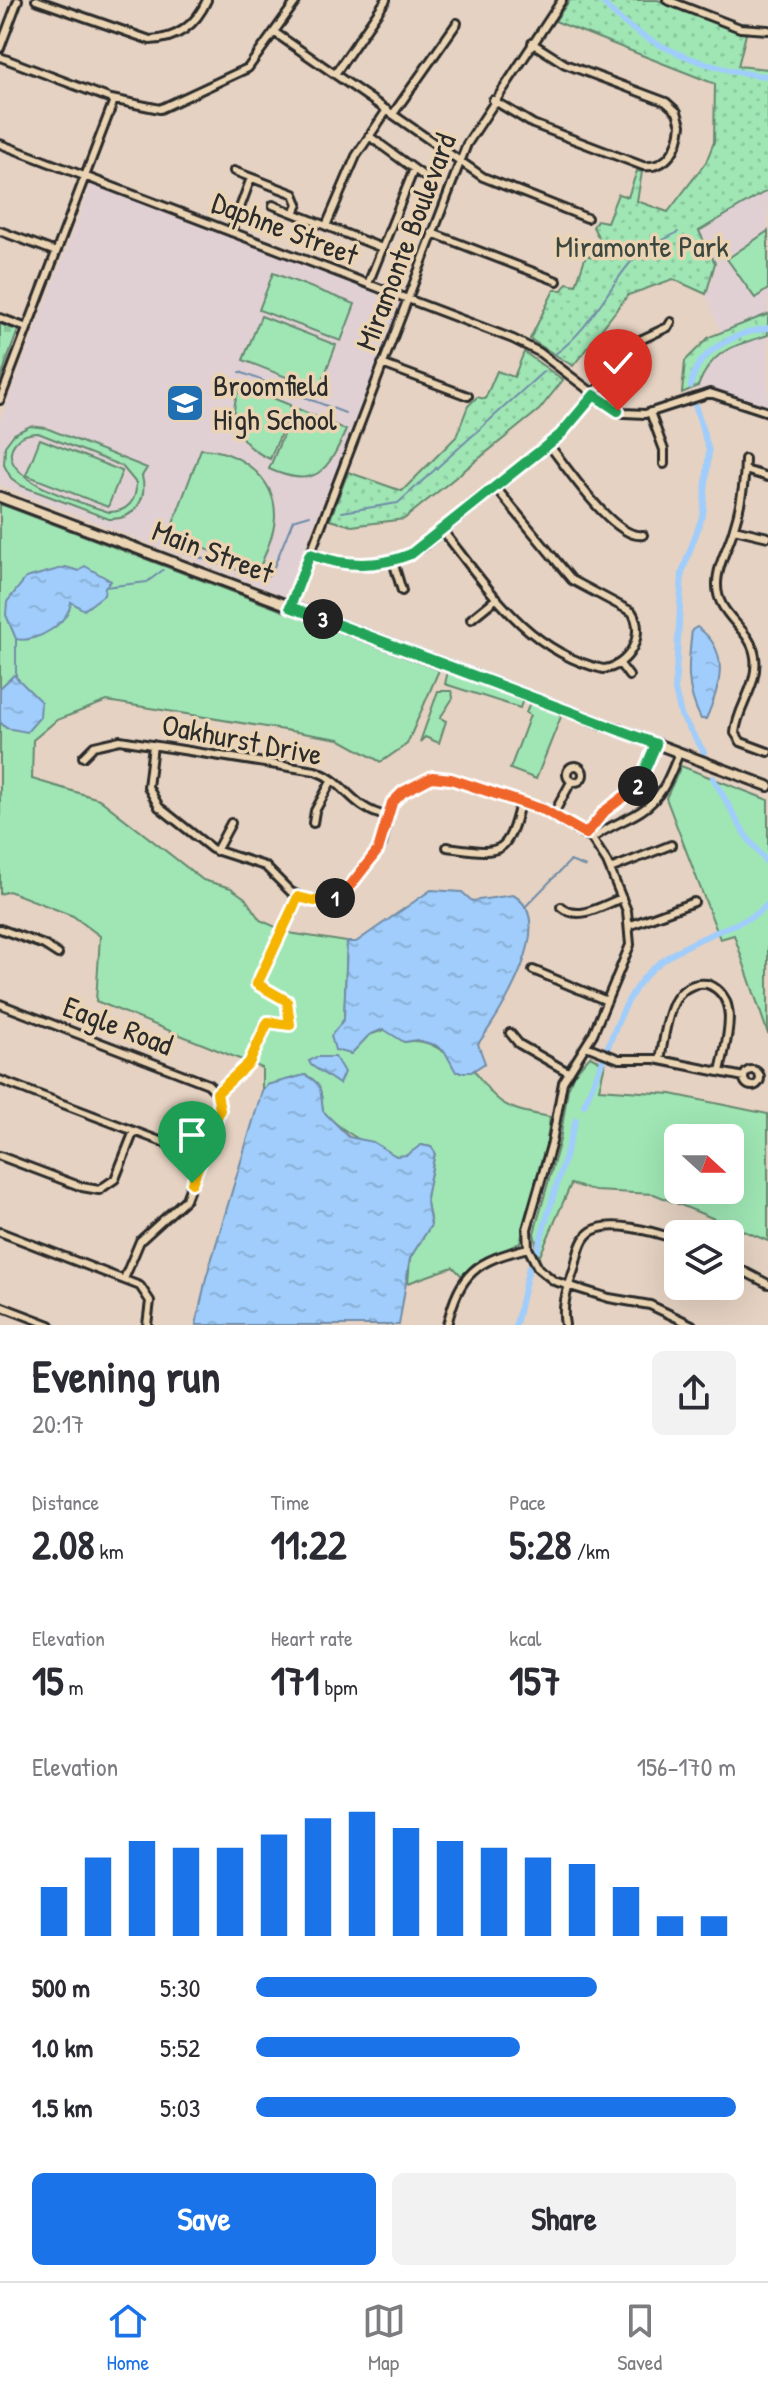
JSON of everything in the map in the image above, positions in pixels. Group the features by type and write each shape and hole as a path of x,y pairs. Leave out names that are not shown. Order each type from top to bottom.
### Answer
{"main road":[{"name":"Main Street","path":"0,497 768,786"}],"street":[{"path":"0,48 18,0"},
{"path":"36,0 150,40 166,38 186,29 207,0"},
{"path":"0,57 114,100 156,108 168,107 244,71 297,0"},
{"path":"335,74 386,0"},
{"name":"Miramonte Boulevard","path":"290,607 459,160 493,100 562,0"},
{"path":"667,0 740,28 768,30"},
{"path":"326,226 369,136 457,23"},
{"path":"274,32 499,185 587,218"},
{"path":"493,100 533,124 643,166 660,164 673,151 681,125 669,104 565,64 532,43"},
{"path":"0,400 114,100"},
{"path":"369,136 425,177"},
{"name":"Daphne Street","path":"0,144 525,344 624,413 650,412 710,393 768,412"},
{"path":"368,284 414,169"},
{"path":"234,171 294,194 298,204 294,213"},
{"path":"231,232 251,178"},
{"path":"273,205 382,248"},
{"path":"0,231 56,252"},
{"path":"432,233 557,281"},
{"path":"0,318 27,328"},
{"path":"310,554 354,565 393,561 421,548 549,445 636,342 668,327 671,322"},
{"path":"382,364 468,396"},
{"path":"650,412 664,450 664,464"},
{"path":"549,445 617,526 636,536 643,535"},
{"path":"745,459 734,529 719,572 717,591 726,614 750,641 756,665 735,733 741,742 768,752"},
{"path":"745,470 768,477"},
{"path":"443,531 523,628 552,649 603,669 620,664 628,656 637,631 632,612 572,580 496,488"},
{"path":"734,529 768,537"},
{"path":"393,561 402,591"},
{"path":"471,619 497,598"},
{"path":"620,664 629,676"},
{"name":"Oakhurst Drive","path":"83,757 90,748 109,740 315,771 332,780 362,809 386,816"},
{"path":"589,837 609,808 635,790 656,744"},
{"path":"153,745 148,778 154,800 216,851 265,866 298,897 323,901 346,891 382,844 386,816 397,797 432,777 451,779 553,815 589,837 610,869 622,898 631,925 628,952 586,1046 561,1088 552,1142 528,1224 528,1248 542,1272 569,1286 650,1305 692,1325"},
{"path":"589,837 656,798 679,753"},
{"path":"313,823 315,811 332,780"},
{"path":"553,815 571,782"},
{"path":"447,847 490,853 501,849 510,840 520,803"},
{"path":"216,851 231,823"},
{"path":"610,869 671,845"},
{"path":"124,1279 140,1241 186,1199 220,1110 217,1093 249,1063 268,1022 290,1025 287,1001 257,984 298,897"},
{"path":"561,907 572,914 580,914 622,898"},
{"path":"631,925 694,902"},
{"path":"0,929 53,948 58,954"},
{"path":"533,970 607,1001"},
{"path":"660,1060 675,1000 688,987 707,984 722,994 730,1016 720,1072"},
{"name":"Eagle Road","path":"0,1004 208,1084 217,1093"},
{"path":"510,1033 519,1044 568,1072"},
{"path":"586,1046 619,1059 660,1060 744,1077"},
{"path":"0,1080 202,1157"},
{"path":"0,1156 82,1187 99,1190 115,1179 134,1131"},
{"path":"565,1325 564,1304 582,1244 595,1229 641,1229 664,1236"},
{"path":"0,1232 140,1286 149,1296 147,1325"},
{"path":"448,1323 459,1288 475,1268 491,1258 528,1248"},
{"path":"744,1271 768,1284"},
{"path":"0,1306 50,1325"}],"shaded area":[{"name":"Broomfield High School","path":"91,185 407,299 284,596 0,485 0,421"},
{"path":"768,190 768,314 720,332 706,294 713,278 699,231"},
{"path":"768,335 768,412 724,395 699,395 698,386 707,363 727,348"}],"green space":[{"name":"Miramonte Park","path":"570,0 658,0 746,34 738,66 768,69 768,190 699,231 715,263 706,294 673,279 628,295 573,366 530,339 554,290 562,290 567,283 576,285 586,255 595,258 600,240 593,227 597,220 607,222 618,194 628,197 637,171 642,172 637,201 668,212 706,162 714,142 715,84 555,21"},
{"path":"768,231 768,289 755,298 727,259"},
{"path":"273,273 355,304 341,341 259,310"},
{"path":"768,314 768,335 725,351 710,364 698,386 682,393 685,361 709,337"},
{"path":"261,316 336,345 319,390 243,360"},
{"path":"0,324 18,330 0,380"},
{"path":"524,352 563,380 539,410 404,519 352,526 330,520 348,472 402,491 456,437 468,406 477,397 485,399 497,371 514,377"},
{"path":"241,385 290,405 291,410 270,459 250,446 238,429 234,409"},
{"path":"298,409 346,430 326,466 309,477 298,478 269,469 293,411"},
{"path":"30,426 46,428 147,468 142,476 141,500 126,516 109,519 22,486 11,478 4,465 5,446 14,434","holes":["38,433 122,466 136,483 135,495 126,508 109,512 31,481 12,460 12,448 23,436"]},
{"path":"40,439 122,471 108,507 26,475"},
{"path":"201,449 228,454 240,460 261,477 268,488 275,522 259,570 175,537 171,529"},
{"path":"0,504 439,670 407,744 381,762 339,739 107,701 57,720 33,740 32,779 99,799 203,880 231,888 245,898 260,920 289,933 347,942 344,1019 335,1050 351,1054 369,1035 387,1029 404,1042 432,1045 471,1072 474,1070 490,1092 505,1104 550,1117 546,1149 520,1243 473,1264 462,1276 453,1267 408,1283 410,1258 431,1225 426,1197 435,1153 431,1147 421,1145 405,1156 385,1153 349,1133 323,1111 318,1085 311,1078 305,1075 268,1085 262,1091 262,1068 96,1001 100,936 73,916 9,891 0,894"},
{"path":"448,671 523,699 520,708 445,684"},
{"path":"438,691 452,691 453,698 440,718 446,721 439,743 425,737 420,742"},
{"path":"530,702 562,714 536,779 510,769 530,715 526,713"},
{"path":"681,766 768,800 768,1034 734,935 720,939 666,798"},
{"path":"590,1056 605,1064 599,1089 671,1094 768,1114 768,1241 744,1231 744,1220 717,1220 678,1204 744,1204 744,1124 664,1124 664,1198 654,1194 595,1191 571,1184 539,1258 534,1233 560,1140 568,1089 574,1074"}],"water":[{"path":"85,566 111,581 105,587 104,595 84,610 71,602 64,617 50,630 33,638 16,639 6,615 7,602 26,578 66,567 79,571"},
{"path":"697,627 708,637 719,658 719,682 706,719 701,719 696,708 689,676 692,630"},
{"path":"14,675 41,702 40,717 27,732 6,728 0,722 0,688"},
{"path":"431,890 462,892 472,901 513,895 526,908 530,925 528,946 511,991 478,1044 485,1063 471,1072 456,1072 445,1052 435,1045 417,1040 404,1042 383,1029 369,1035 351,1054 335,1050 331,1036 344,1019 347,942 356,942"},
{"path":"317,1057 335,1057 344,1072 339,1084 311,1065 309,1061"},
{"path":"305,1075 318,1085 323,1111 349,1137 373,1142 396,1156 407,1155 421,1145 431,1147 435,1152 426,1197 431,1225 410,1258 399,1325 196,1325 206,1278 262,1091 267,1085"}],"waterway":[{"path":"601,0 634,30 677,53 724,69 768,76"},
{"path":"555,354 578,334 635,258 678,232"},
{"path":"691,386 694,374 708,354 730,339 768,328"},
{"path":"342,512 398,503 544,371"},
{"path":"240,372 345,413"},
{"path":"695,405 709,451 703,514 682,573 675,690 681,715 704,752"},
{"path":"174,549 262,578 271,574 293,520 310,515"},
{"path":"105,587 147,582 163,570"},
{"path":"16,639 16,676"},
{"path":"713,778 746,836 768,864"},
{"path":"525,907 570,861 586,867"},
{"path":"607,1049 626,1004 647,974 660,962 696,941 752,917 768,904"},
{"path":"584,1105 603,1060"},
{"path":"537,1251 576,1120"},
{"path":"516,1325 529,1267"}],"place":[{"name":"Broomfield High School","path":"185,403"}],"route":[{"path":"192,1183 220,1110 217,1093 249,1063 268,1022 290,1025 287,1001 257,984 298,897 328,900 350,886 382,844 386,816 397,797 426,779 448,778 544,810 586,834 605,811 635,790 656,744 290,607 310,554 362,565 386,563 411,554 560,435 594,395 618,411"}]}
